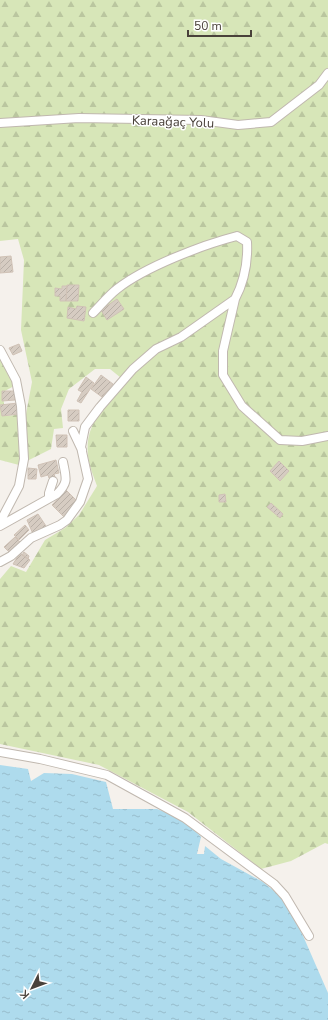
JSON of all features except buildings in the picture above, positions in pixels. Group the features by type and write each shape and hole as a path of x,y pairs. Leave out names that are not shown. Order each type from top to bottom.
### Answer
{"street":[{"name":"Karaağaç Yolu","path":"0,123 79,118 201,120 238,125 271,122 319,85 328,73"},
{"path":"93,313 117,289 137,276 209,243 237,236 247,242 248,261 242,286 235,298 223,351 223,375 242,406 280,440 302,441 328,436"},
{"path":"82,450 85,427 132,368 156,349 181,337 235,298"},
{"path":"0,350 16,380 21,406 24,459 19,486 0,522"},
{"path":"0,562 11,556 31,538 60,525 67,520 80,502 88,479 82,450 73,431"},
{"path":"0,526 49,498 64,487 66,481 63,462"},
{"path":"49,498 49,493 54,481"},
{"path":"0,752 40,759 108,775 185,818 274,884 285,896 309,936"}],"green space":[{"path":"0,0 328,0 328,844 325,843 291,861 261,869 188,812 99,765 0,744 0,579 11,566 26,572 45,540 65,528 79,515 97,486 90,468 88,456 88,444 93,424 105,406 126,382 110,369 95,369 69,389 61,409 63,428 54,429 51,449 19,465 0,460 0,354 14,386 3,392 5,416 26,414 32,382 21,330 24,260 18,239 0,241"}],"water":[{"path":"0,765 28,769 31,781 44,773 72,774 106,782 113,809 157,809 185,820 201,837 197,854 204,854 205,846 221,859 263,882 280,896 297,922 328,993 328,1020 0,1020"}]}
